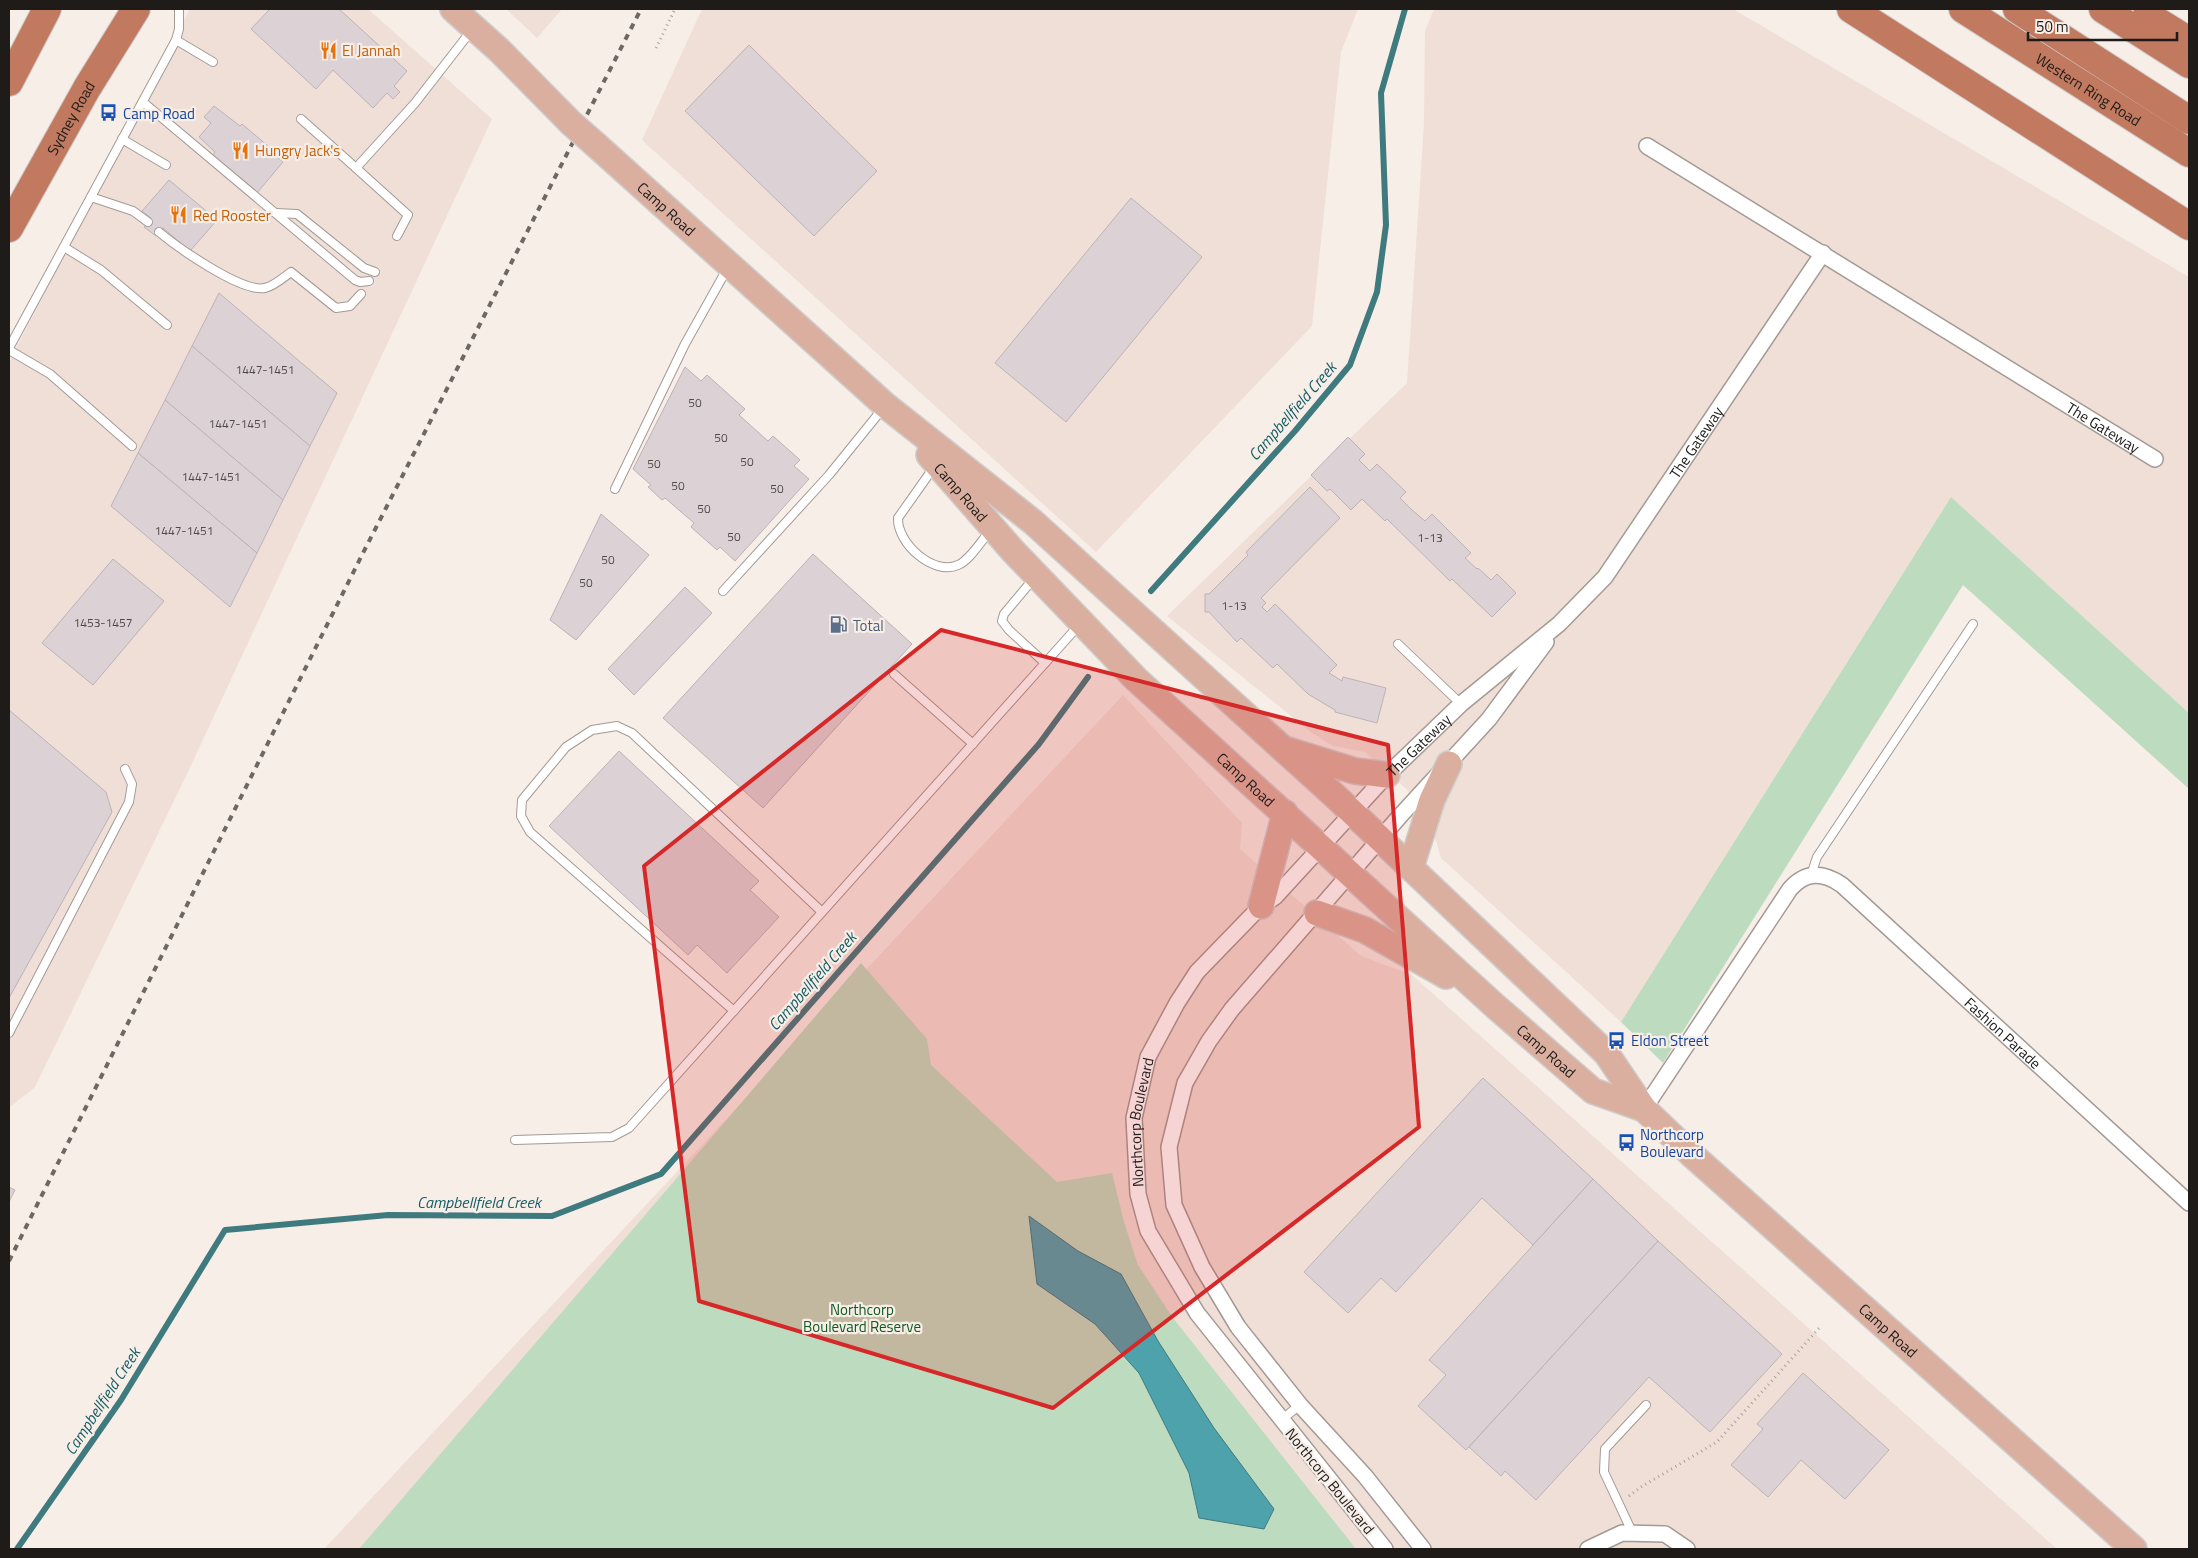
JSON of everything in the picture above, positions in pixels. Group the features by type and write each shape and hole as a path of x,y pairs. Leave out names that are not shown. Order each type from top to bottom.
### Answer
{"highway":[{"path":"9,82 47,9"},
{"name":"Sydney Road","path":"9,228 87,88 136,9"},
{"path":"1851,9 2189,226"},
{"name":"Western Ring Road","path":"1963,9 2189,154"},
{"name":"Western Ring Road","path":"2017,9 2189,120"},
{"path":"2103,9 2189,64"},
{"path":"2137,9 2189,41"}],"main road":[{"name":"Camp Road","path":"453,9 571,123 885,405 1033,522 1285,750 1381,838 1606,1053 1644,1109 1691,1154 2134,1549"},
{"name":"Camp Road","path":"885,405 992,527 1136,679 1495,1006 1593,1091 1644,1109"},
{"path":"1285,750 1355,770 1388,775"},
{"path":"1411,867 1430,807 1448,764"},
{"path":"1262,906 1285,814"},
{"path":"1317,913 1387,940 1495,1006"}],"street":[{"name":"The Gateway","path":"1647,146 2155,459"},
{"name":"The Gateway","path":"1353,813 1388,775 1462,704 1559,624 1605,577 1619,559 1823,253"},
{"name":"The Gateway","path":"1381,838 1489,719 1559,624"},
{"name":"Northcorp Boulevard","path":"1353,813 1275,897 1262,906 1198,972 1160,1032 1148,1058 1134,1118 1134,1150 1138,1194 1148,1231 1167,1266 1197,1313 1385,1549"},
{"name":"Northcorp Boulevard","path":"1381,838 1232,1010 1209,1041 1185,1083 1169,1147 1174,1205 1202,1268 1238,1327 1300,1405 1365,1476 1423,1549"},
{"path":"1644,1109 1790,889 1798,881 1810,875"},
{"name":"Fashion Parade","path":"1810,875 1831,878 1842,885 2189,1203"},
{"path":"1410,1534 1432,1549"},
{"path":"1588,1549 1622,1534 1665,1534 1687,1549"}],"lane":[{"path":"132,446 50,374 9,349 176,40 179,30 178,9"},
{"path":"356,168 415,103 473,28"},
{"path":"176,40 213,62"},
{"path":"143,102 355,280 360,282 370,281"},
{"path":"301,119 408,215 397,236"},
{"path":"122,139 166,165"},
{"path":"91,197 133,211 148,222"},
{"path":"276,213 297,214 364,268 375,272"},
{"path":"159,232 197,259 233,280 253,288 265,288 291,272 336,308 350,306 361,294"},
{"path":"64,247 100,270 167,325"},
{"path":"614,490 685,344 730,265"},
{"path":"723,591 829,475 885,405"},
{"path":"937,464 898,518 902,536 909,546 921,557 935,565 956,566 962,562 992,527"},
{"path":"1036,575 1004,614 1002,621 1045,664"},
{"path":"515,1140 612,1137 629,1128 1081,623"},
{"path":"1810,875 1817,857 1973,624"},
{"path":"1398,644 1462,704"},
{"path":"894,674 973,744"},
{"path":"734,1011 530,832 521,816 522,800 566,747 592,730 617,726 632,733 822,912"},
{"path":"9,1033 129,802 132,784 125,770"},
{"path":"1281,1420 1300,1405"},
{"path":"1633,1534 1604,1472 1605,1450 1646,1405"}],"path":[{"path":"656,48 676,9"},
{"path":"1618,1505 1641,1487 1717,1442 1821,1326"}],"highlighted area":[{"path":"941,630 1388,745 1419,1127 1053,1408 699,1301 644,866"}],"shaded area":[{"path":"190,9 368,9 492,119 187,774 35,1087 9,1108 9,362"},
{"path":"506,9 562,9 537,38"},
{"path":"702,9 1358,9 1341,52 1312,326 1096,552 642,140"},
{"path":"1434,9 1733,9 2189,277 2189,713 1951,497 1621,1022 1441,858 1434,834 1436,816 1365,752 1333,746 1312,733 1167,616 1407,383 1424,123 1425,31"},
{"path":"1123,695 1242,823 1240,849 1361,956 1412,975 2057,1549 324,1549"}],"green space":[{"path":"1951,497 2189,713 2189,789 1963,585 1663,1063 1621,1022"},
{"name":"Northcorp Boulevard Reserve","path":"861,963 927,1039 931,1065 1057,1182 1112,1173 1124,1222 1138,1265 1173,1318 1356,1549 359,1549"}],"water":[{"path":"1029,1216 1078,1251 1121,1274 1158,1341 1214,1428 1274,1509 1264,1529 1199,1518 1189,1473 1139,1373 1095,1324 1037,1284"}],"building":[{"name":"El Jannah","path":"270,9 339,9 407,71 394,86 400,92 393,99 387,93 373,108 333,70 316,89 251,29"},
{"path":"749,45 877,171 814,236 685,111"},
{"name":"Hungry Jack's","path":"214,106 240,126 242,124 268,146 266,148 283,162 257,193 213,155 215,152 199,137 211,123 204,117"},
{"name":"Red Rooster","path":"169,180 217,220 190,251 163,228 156,236 144,227 151,218 142,211"},
{"path":"1131,198 1202,257 1066,422 995,363"},
{"path":"219,293 337,393 310,446 192,346"},
{"path":"192,346 310,446 283,500 165,400"},
{"path":"685,367 701,381 707,375 745,409 739,415 768,441 773,436 800,460 794,466 809,479 735,561 720,547 717,550 691,527 694,523 665,498 662,500 648,487 651,485 633,469"},
{"path":"165,400 283,500 257,553 138,453"},
{"path":"1348,437 1365,454 1359,460 1370,471 1377,464 1406,492 1400,498 1412,510 1425,521 1432,514 1471,553 1465,558 1491,580 1497,574 1516,593 1492,617 1452,579 1450,581 1387,519 1385,521 1362,499 1351,510 1330,489 1327,491 1311,475"},
{"path":"138,453 257,553 230,607 111,506"},
{"path":"1310,487 1340,518 1261,598 1266,603 1262,607 1267,612 1275,604 1337,665 1329,673 1342,681 1343,677 1386,688 1377,723 1335,712 1335,710 1308,694 1277,664 1273,668 1241,638 1237,642 1209,612 1205,612 1205,594 1209,594 1248,555 1246,552"},
{"path":"601,514 649,555 576,640 550,620"},
{"path":"813,554 912,644 763,808 663,718"},
{"path":"113,559 164,601 93,685 42,643"},
{"path":"685,587 712,613 634,695 608,669"},
{"path":"9,710 106,792 112,812 9,998"},
{"path":"619,751 759,881 750,890 779,917 727,973 697,945 688,955 549,826"},
{"path":"1483,1078 1593,1179 1533,1245 1482,1198 1396,1292 1381,1278 1348,1313 1304,1272"},
{"path":"1593,1179 1658,1241 1466,1450 1418,1406 1446,1375 1429,1360"},
{"path":"9,1187 15,1190 9,1202"},
{"path":"1658,1241 1782,1354 1710,1432 1649,1377 1536,1500 1505,1471 1501,1476 1469,1447"},
{"path":"1803,1373 1889,1450 1845,1499 1801,1460 1768,1497 1731,1465 1763,1429 1757,1424"}],"waterway":[{"name":"Campbellfield Creek","path":"1151,591 1295,431 1350,365 1377,292 1386,225 1381,93 1405,9"},
{"name":"Campbellfield Creek","path":"17,1549 121,1400 225,1230 388,1215 552,1216 661,1174 1039,744 1088,677"}],"railway":[{"path":"9,1261 363,553 641,9"}],"place":[{"name":"El Jannah","path":"328,50"},
{"name":"Camp Road","path":"109,113"},
{"name":"Hungry Jack's","path":"241,150"},
{"name":"Red Rooster","path":"179,215"},
{"name":"Total","path":"839,625"},
{"name":"Eldon Street","path":"1617,1040"},
{"name":"Northcorp Boulevard","path":"1626,1143"}]}
